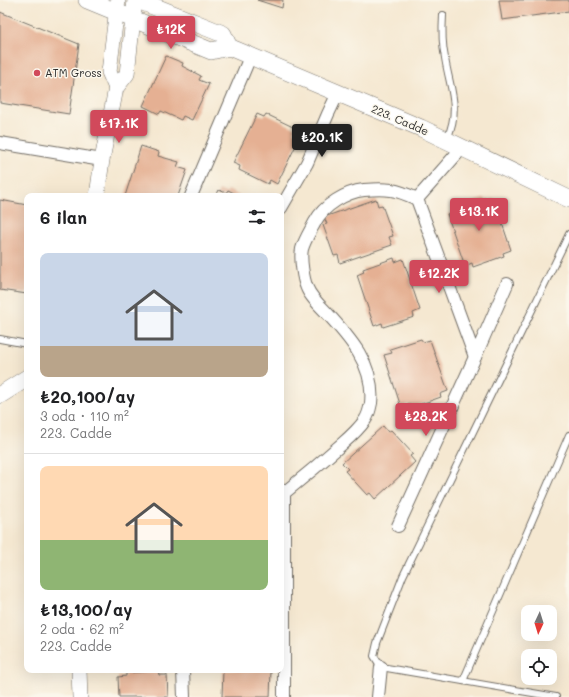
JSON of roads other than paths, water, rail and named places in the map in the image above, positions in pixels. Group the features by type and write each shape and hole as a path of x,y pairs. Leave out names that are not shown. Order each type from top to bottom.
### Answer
{"main road":[{"path":"87,0 117,6 133,19 211,51 229,47"},
{"name":"223. Cadde","path":"136,0 224,34 229,47 421,128 569,199"},
{"path":"0,395 24,380"}],"street":[{"path":"97,193 102,160 116,88 127,74 136,0"},
{"path":"116,88 109,72 117,6"},
{"path":"192,193 250,57"},
{"path":"284,203 307,163 338,93"},
{"path":"0,143 102,160"},
{"path":"417,199 462,148"},
{"path":"284,490 314,470 353,434 366,419 370,404 371,392 366,369 358,350 307,289 302,267 302,250 307,237 319,215 331,203 355,191 379,189 399,191 417,199 475,357"},
{"path":"398,526 507,284"},
{"path":"378,697 381,667"},
{"path":"79,673 80,697"},
{"path":"183,673 184,697"},
{"path":"284,673 284,697"}],"lane":[{"path":"443,15 443,49 455,110 452,129 447,141"},
{"path":"556,697 381,667 374,656 377,643 403,576 569,234"},
{"path":"0,339 24,343"},
{"path":"463,681 569,435"}],"place":[{"name":"ATM Gross","path":"37,73"}]}
